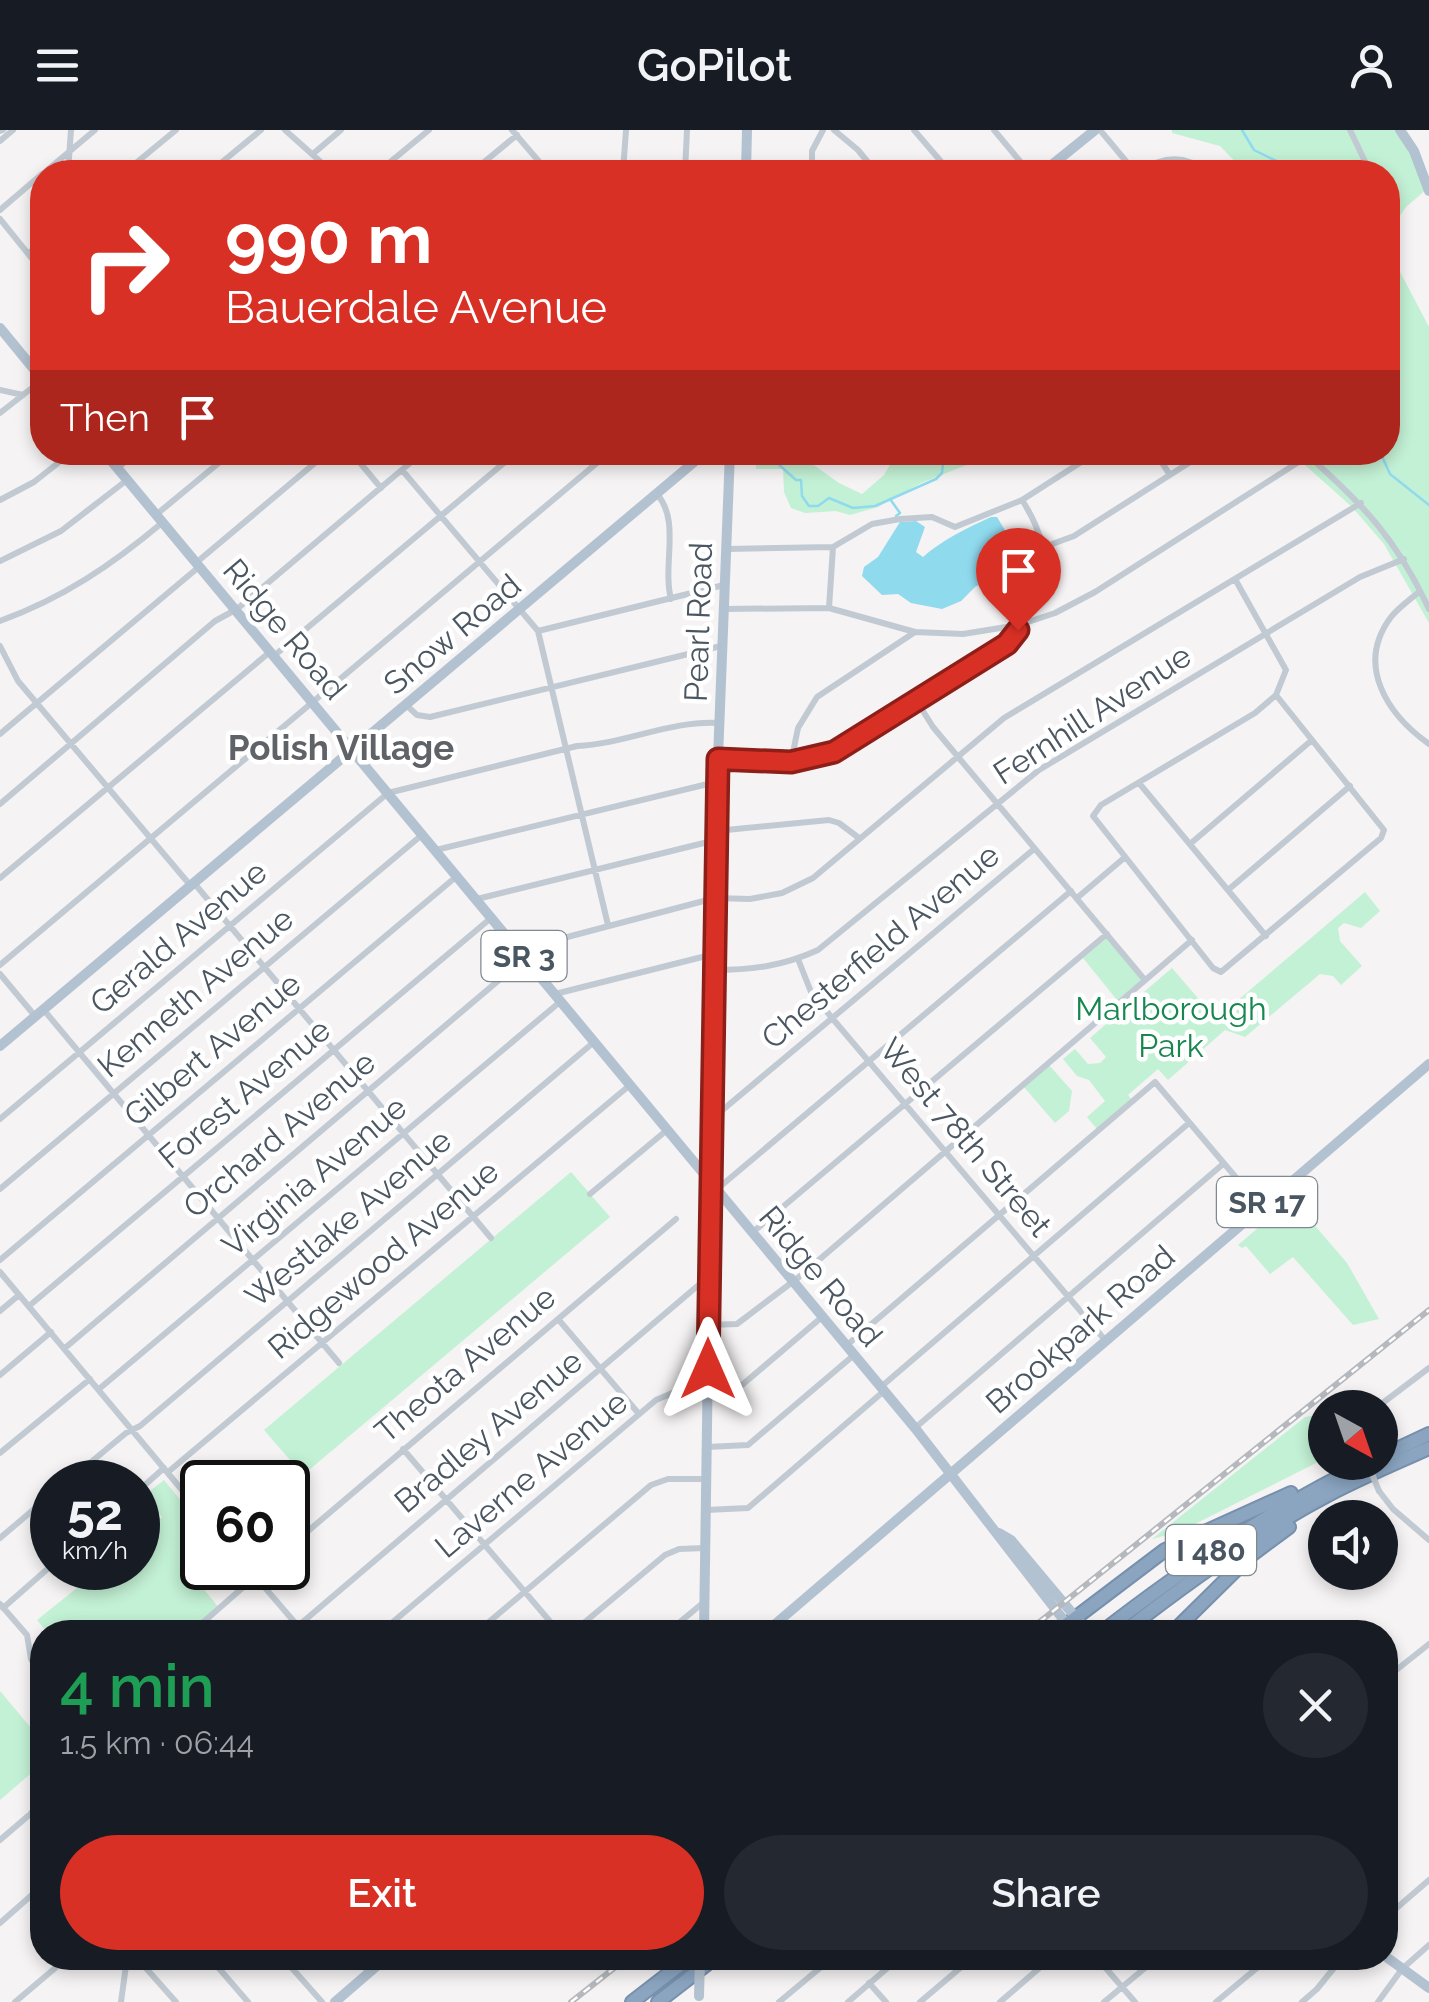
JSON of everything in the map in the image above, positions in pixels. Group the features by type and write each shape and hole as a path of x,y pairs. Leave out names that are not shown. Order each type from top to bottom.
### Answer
{"highway":[{"path":"1398,1449 1429,1434"},
{"name":"I 480","path":"1118,1620 1215,1548 1328,1489 1429,1448"},
{"name":"I 480","path":"1140,1620 1213,1565 1341,1480"},
{"path":"1078,1620 1166,1550 1308,1484 1328,1489 1317,1510 1256,1551 1185,1620"},
{"path":"632,2002 673,1970"},
{"path":"658,2002 699,1970"}],"main road":[{"path":"747,160 748,130"},
{"path":"1400,130 1414,151 1429,191"},
{"path":"1057,160 1092,131"},
{"path":"0,328 30,364"},
{"name":"Ridge Road","path":"115,465 999,1533 1011,1540 1068,1620"},
{"name":"Snow Road","path":"0,1046 691,465"},
{"name":"Pearl Road","path":"704,1620 714,1187 717,782 729,465"},
{"name":"Brookpark Road","path":"780,1620 1429,1064"},
{"path":"1398,1966 1429,1988"},
{"path":"335,2002 371,1970"},
{"path":"699,1999 700,1970"}],"street":[{"path":"0,140 12,130"},
{"path":"69,160 71,130"},
{"path":"60,160 96,130"},
{"path":"140,160 176,130"},
{"path":"225,160 261,130"},
{"path":"285,130 321,160"},
{"path":"314,153 341,130"},
{"path":"393,160 429,130"},
{"path":"624,160 626,130"},
{"path":"686,160 688,130"},
{"path":"811,130 815,142 813,160"},
{"path":"815,142 823,130"},
{"path":"834,130 866,160"},
{"path":"914,130 940,160"},
{"path":"994,130 1020,160"},
{"path":"1350,130 1364,160"},
{"path":"1092,131 1124,160"},
{"path":"485,160 515,133 538,160"},
{"path":"0,210 30,185"},
{"path":"0,218 29,254"},
{"path":"0,390 24,395"},
{"path":"0,413 30,390"},
{"path":"0,500 56,465"},
{"path":"118,468 121,465"},
{"path":"0,621 78,586 120,558 218,465"},
{"path":"0,734 313,465"},
{"path":"362,465 381,488"},
{"path":"0,804 408,465"},
{"path":"0,878 502,465"},
{"path":"0,965 595,465"},
{"path":"726,550 833,547 872,524 932,517 954,527 1022,500 1077,465"},
{"path":"1163,465 1170,475"},
{"path":"1044,547 1074,536 1186,465"},
{"path":"722,609 829,608 915,632 964,634 1019,625 1055,613 1095,592 1289,465"},
{"path":"1318,465 1361,504 1404,559 1429,609"},
{"path":"402,470 538,631 608,925"},
{"path":"0,562 61,531 127,480"},
{"path":"657,493 669,514 667,572 671,598"},
{"path":"718,759 791,762 834,752 1012,641 1021,612 1039,583 1044,547 1038,527 1022,500"},
{"path":"522,954 608,925 715,898 750,899 782,893 812,878 1004,718 1361,504"},
{"path":"829,608 833,547"},
{"name":"Fernhill Avenue","path":"714,970 758,970 798,959 834,940 1039,770 1360,577 1404,559"},
{"path":"1234,579 1286,670 1276,695 1255,713 1101,805 1093,816 1213,968 1221,972 1381,838 1384,830 1276,695"},
{"path":"538,631 724,586"},
{"path":"1420,591 1393,614 1383,629 1376,646 1375,669 1378,687 1389,705 1406,726 1429,744"},
{"path":"791,762 798,728 817,697 915,632"},
{"path":"0,646 18,681 36,704 230,926 491,1238"},
{"path":"406,704 418,715 430,717 722,646"},
{"path":"916,700 1144,980"},
{"path":"388,793 565,749 697,722 719,723"},
{"path":"1190,844 1312,740"},
{"path":"436,850 717,782"},
{"path":"1139,782 1266,936"},
{"path":"1228,890 1350,786"},
{"name":"Gerald Avenue","path":"0,1120 388,793"},
{"path":"476,899 716,836 829,820 839,822 860,838"},
{"name":"Kenneth Avenue","path":"0,1189 422,834"},
{"name":"Chesterfield Avenue","path":"712,1119 1034,848"},
{"path":"714,1187 1124,858"},
{"name":"Gilbert Avenue","path":"0,1260 457,876"},
{"name":"Forest Avenue","path":"29,1306 491,918"},
{"path":"752,1233 1106,934"},
{"path":"708,1325 737,1324 792,1281 1192,940"},
{"name":"Orchard Avenue","path":"64,1348 369,1091 522,954"},
{"name":"Virginia Avenue","path":"99,1389 404,1133 558,997 714,954"},
{"name":"West 78th Street","path":"798,959 811,992 832,1018 1106,1340"},
{"path":"0,974 80,1053 340,1363"},
{"name":"Westlake Avenue","path":"94,1460 594,1042"},
{"path":"706,1447 748,1446 999,1216 1154,1082 1261,1207"},
{"name":"Ridgewood Avenue","path":"160,1474 630,1085"},
{"path":"706,1510 750,1506 1189,1123"},
{"path":"590,1194 667,1130"},
{"path":"915,1428 1224,1164"},
{"name":"Theota Avenue","path":"310,1529 676,1219"},
{"path":"0,1272 180,1487"},
{"name":"Bradley Avenue","path":"310,1620 711,1275"},
{"path":"0,1311 19,1294"},
{"name":"Laverne Avenue","path":"395,1620 639,1414 672,1391 744,1384 822,1318"},
{"path":"558,1319 639,1414"},
{"path":"0,1374 51,1332"},
{"path":"1398,1391 1429,1368"},
{"path":"0,1453 90,1378"},
{"path":"403,1449 549,1620"},
{"path":"491,1620 653,1484 668,1479 706,1479"},
{"path":"1375,1480 1394,1510 1429,1540"},
{"path":"0,1538 30,1513"},
{"path":"587,1620 666,1555 679,1549 705,1548"},
{"path":"30,1583 2,1606 27,1635 30,1653"},
{"path":"206,1620 243,1590"},
{"path":"268,1590 293,1620"},
{"path":"682,1620 704,1602"},
{"path":"1398,1668 1429,1644"},
{"path":"0,1840 30,1814"},
{"path":"1398,1907 1429,1880"},
{"path":"0,1923 30,1897"},
{"path":"1378,2002 1402,1969 1429,1946"},
{"path":"15,2002 53,1970"},
{"path":"121,2002 125,1970"},
{"path":"148,1970 176,2002"},
{"path":"220,1970 248,2002"},
{"path":"294,1970 322,2002"},
{"path":"779,2002 818,1970"},
{"path":"848,2002 886,1970"},
{"path":"920,2002 958,1970"},
{"path":"1000,2002 1037,1970"},
{"path":"1107,1970 1135,2002"},
{"path":"1104,2002 1143,1970"},
{"path":"1216,2002 1255,1970"},
{"path":"1302,2002 1332,1970"},
{"path":"869,1983 886,2002"}],"green space":[{"path":"1402,130 1428,188 1400,216 1400,160 1233,160 1220,146 1172,133"},
{"path":"1400,272 1429,327 1429,623 1384,544 1352,507 1305,465 1400,465"},
{"path":"756,465 814,465 862,494 890,465 967,465 921,483 878,507 850,515 836,511 805,513 791,508 784,492 783,469 756,469"},
{"name":"Marlborough Park","path":"1365,892 1380,911 1361,928 1344,923 1338,928 1340,941 1362,966 1341,985 1333,976 1320,974 1245,1037 1225,1030 1168,1080 1158,1069 1097,1129 1087,1117 1105,1101 1089,1080 1077,1076 1063,1059 1075,1049 1088,1064 1100,1063 1106,1057 1090,1038 1172,968 1216,1019"},
{"path":"1107,938 1141,980 1117,1000 1083,958"},
{"path":"1049,1065 1072,1091 1069,1111 1055,1123 1024,1087"},
{"path":"571,1172 610,1217 310,1469 310,1460 290,1460 264,1430"},
{"path":"1292,1199 1347,1263 1379,1319 1353,1325 1293,1257 1270,1274 1246,1246 1238,1245"},
{"path":"1308,1417 1308,1467 1179,1532 1152,1539"},
{"path":"164,1480 180,1499 180,1590 204,1590 219,1608 202,1620 37,1620 74,1590 160,1590 160,1483"},
{"path":"0,1691 30,1727 30,1774 0,1800"}],"water":[{"path":"997,517 1006,532 1001,573 995,581 976,586 961,601 942,609 911,603 898,594 882,595 862,576 864,567 878,557 900,522 916,521 925,527 916,552 923,557"}],"waterway":[{"path":"1242,130 1254,150 1274,160"},
{"path":"779,465 801,480 802,496 809,506 818,506 829,498 853,508 875,506 936,479 943,465"},
{"path":"1386,465 1390,474 1429,505"},
{"path":"890,499 900,513 896,516"}],"railway":[{"path":"1042,1620 1429,1310"},
{"path":"571,2002 612,1970"}],"district":[{"name":"Polish Village","path":"341,747"}],"route":[{"path":"708,1369 718,759 791,762 834,752 1007,644 1018,630"}]}
